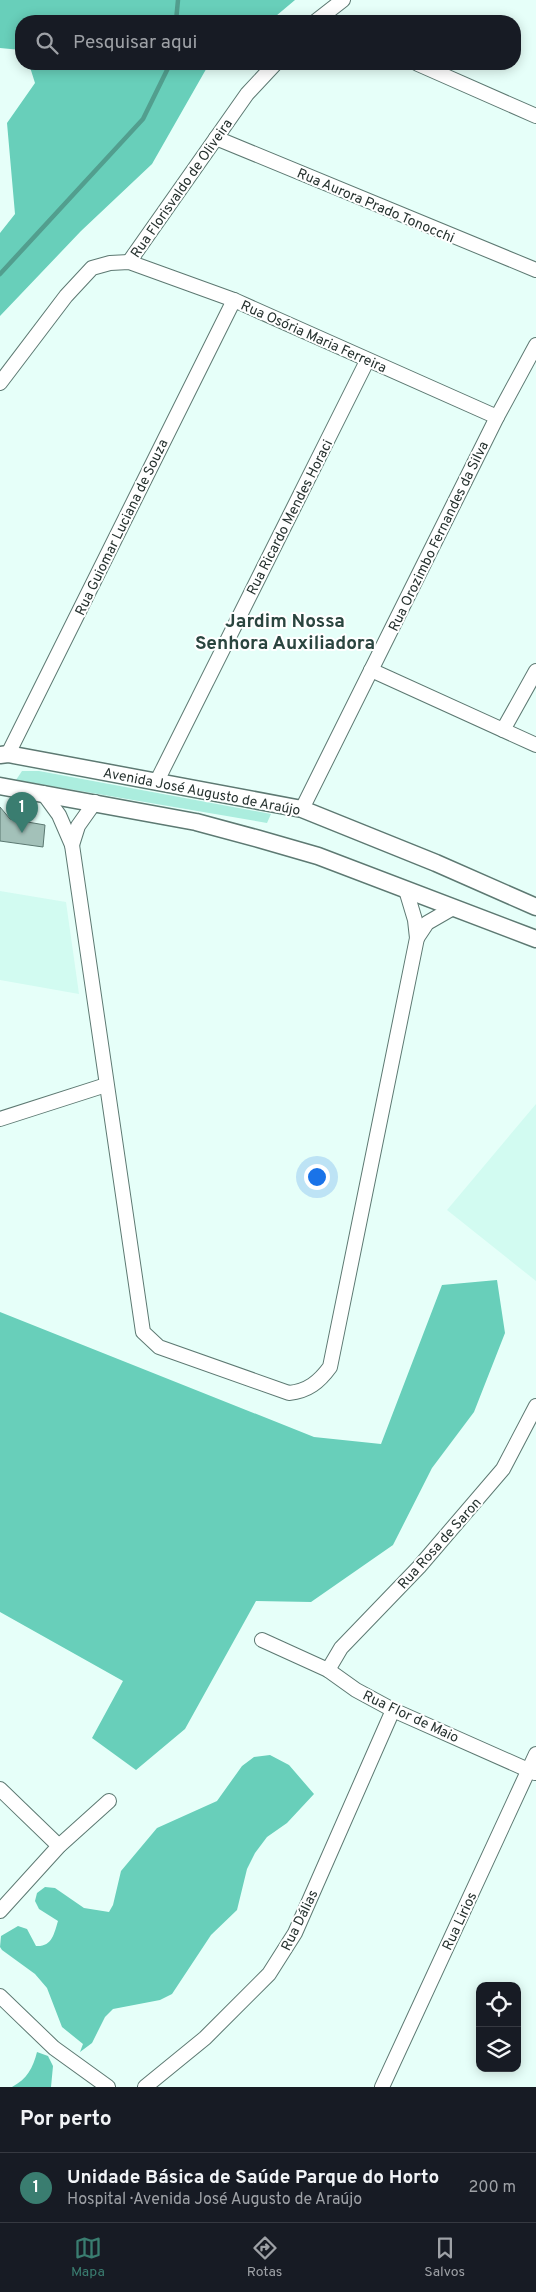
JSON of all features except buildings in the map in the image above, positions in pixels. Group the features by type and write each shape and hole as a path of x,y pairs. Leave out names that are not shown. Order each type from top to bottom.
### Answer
{"street":[{"path":"326,15 343,0"},
{"name":"Rua Florisvaldo de Oliveira","path":"0,383 66,296 92,268 110,263 130,262 247,94 269,70"},
{"path":"432,70 536,116"},
{"name":"Rua Aurora Prado Tonocchi","path":"216,138 536,270"},
{"name":"Rua Osória Maria Ferreira","path":"130,262 234,300 367,361 497,417"},
{"name":"Rua Guiomar Luciana de Souza","path":"4,755 234,300"},
{"name":"Rua Orozimbo Fernandes da Silva","path":"302,809 497,417 536,345"},
{"name":"Rua Ricardo Mendes Horaci","path":"157,781 367,361"},
{"path":"371,670 536,745"},
{"path":"503,730 536,671"},
{"name":"Avenida José Augusto de Araújo","path":"4,755 157,781 302,809 436,863 536,907"},
{"path":"0,786 196,822 260,839 318,856 536,939"},
{"path":"44,794 59,815 72,845 143,1332 149,1340 159,1346 289,1393 300,1392 320,1380 330,1367 416,938 415,920 406,890"},
{"path":"72,845 78,826 95,802"},
{"path":"416,938 427,923 453,908 467,909 536,934"},
{"path":"0,1119 106,1085"},
{"name":"Rua Rosa de Saron","path":"328,1670 341,1648 419,1567 503,1469 536,1406"},
{"name":"Rua Flor de Maio","path":"262,1640 328,1670 356,1690 393,1710 532,1771"},
{"name":"Rua Dálias","path":"145,2087 205,2038 269,1974 295,1933 393,1710"},
{"name":"Rua Lirios","path":"382,2087 532,1771 536,1754"},
{"path":"0,1789 59,1846"},
{"path":"0,1911 59,1846 109,1801"},
{"path":"0,1996 54,2048 108,2087"}],"shaded area":[{"path":"22,771 39,771 271,814 267,823 16,780"},
{"path":"0,891 66,902 79,994 0,980"},
{"path":"536,1104 536,1281 447,1210"}],"green space":[{"path":"0,0 295,0 277,15 15,15 15,49 0,48"},
{"path":"31,70 206,70 152,164 81,231 0,316 0,233 15,214 7,123 35,83"},
{"path":"497,1280 505,1333 474,1412 432,1468 393,1545 311,1602 256,1601 185,1729 136,1770 92,1738 123,1681 0,1612 0,1312 314,1437 381,1444 442,1285"},
{"path":"270,1755 289,1765 314,1794 287,1823 267,1837 255,1853 247,1869 237,1910 211,1935 172,1994 160,2000 113,2009 105,2017 92,2043 80,2052 83,2044 62,2027 47,1988 35,1974 2,1950 0,1947 1,1936 18,1926 27,1929 36,1946 46,1944 52,1939 58,1921 39,1909 35,1901 37,1893 45,1887 55,1888 84,1908 109,1912 113,1905 121,1871 157,1828 217,1801 242,1766 254,1757"},
{"path":"37,2052 48,2056 53,2066 51,2087 12,2087 29,2073"}],"waterway":[{"path":"177,15 178,0"},
{"path":"0,274 143,119 167,70"}],"place":[{"name":"Unidade Básica de Saúde Parque do Horto","path":"22,833"}],"district":[{"name":"Jardim Nossa Senhora Auxiliadora","path":"285,631"}]}
